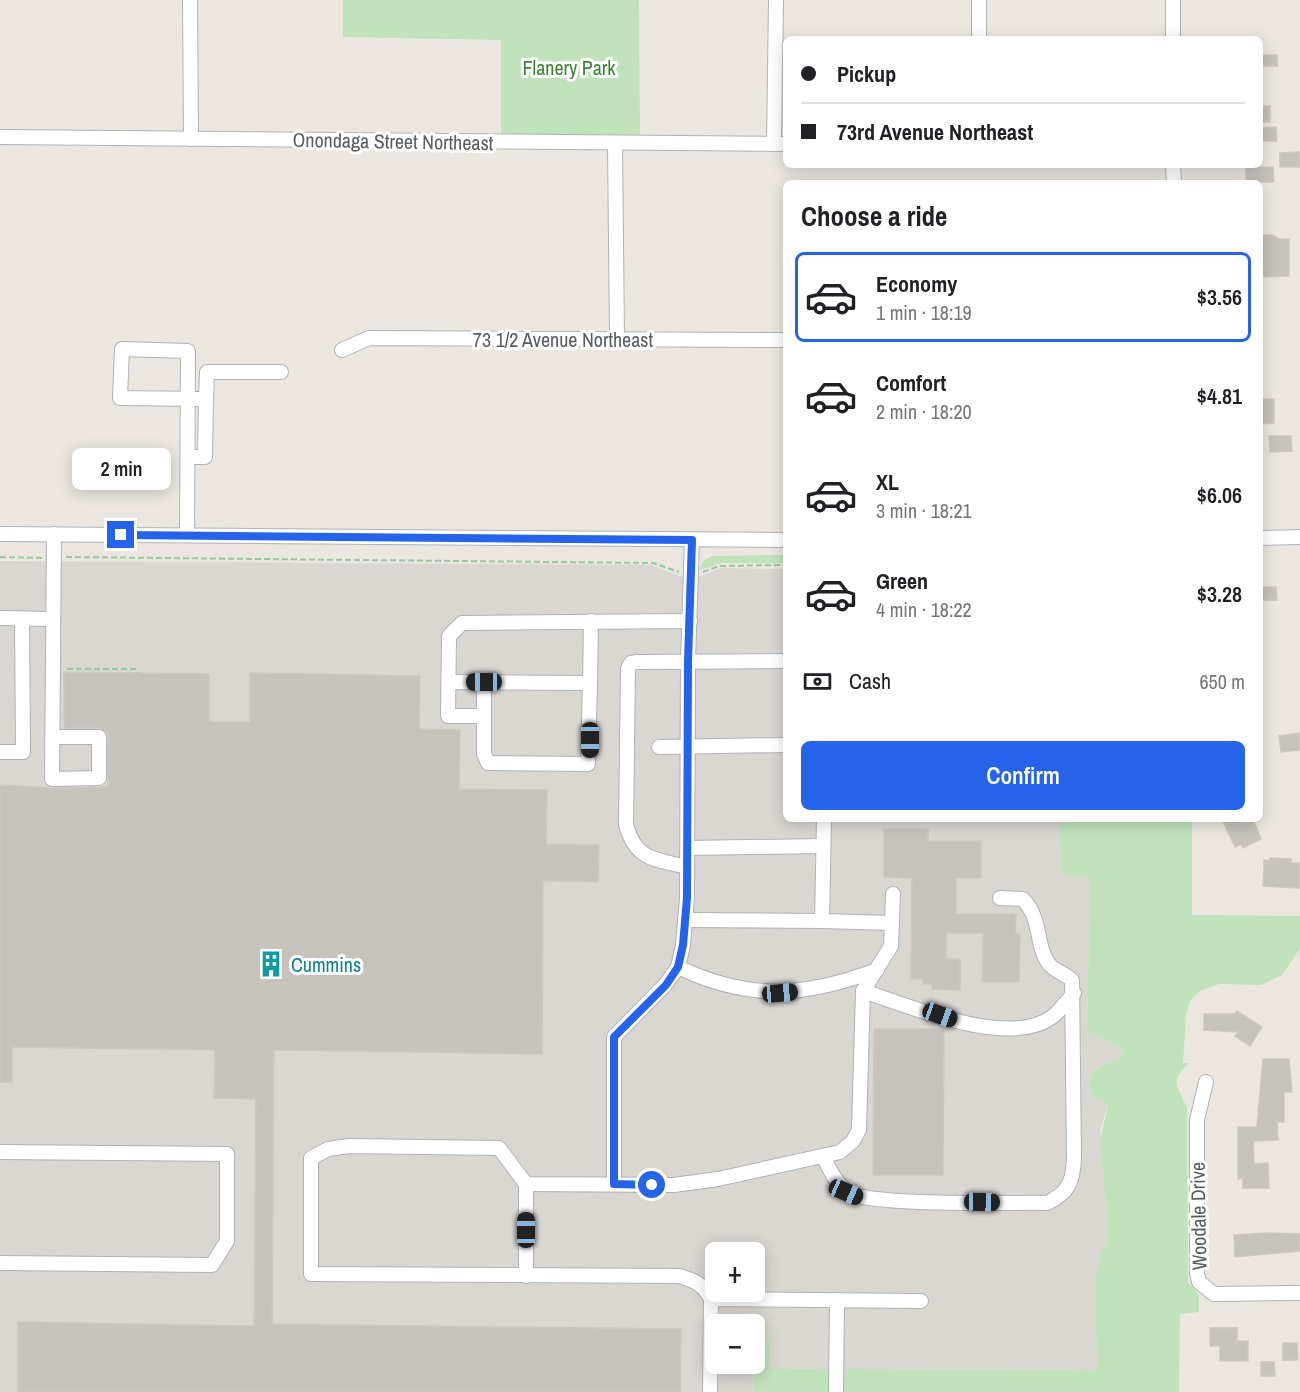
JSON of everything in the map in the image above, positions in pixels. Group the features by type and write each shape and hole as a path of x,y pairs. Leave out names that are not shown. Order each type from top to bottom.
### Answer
{"street":[{"path":"190,0 191,139"},
{"path":"777,0 780,144"},
{"path":"979,0 979,36"},
{"path":"1173,0 1173,36"},
{"name":"Onondaga Street Northeast","path":"0,137 780,144"},
{"path":"615,143 617,339"},
{"name":"73 1/2 Avenue Northeast","path":"342,350 369,338 783,340"},
{"path":"187,535 188,458 188,399 188,351 122,349 120,398 188,399 206,399"},
{"path":"188,458 205,457 207,372 281,372"},
{"path":"0,534 783,540"},
{"path":"52,737 99,737 99,778 52,779 52,737 52,669 52,619 54,534"},
{"path":"1263,538 1300,537"},
{"path":"614,1184 614,1037 666,985 678,967 685,920 692,540"},
{"path":"0,618 52,619"},
{"path":"0,752 23,752 22,619"},
{"path":"484,682 484,754 492,765 588,764 591,621"},
{"path":"484,716 448,716 449,636 462,623 690,621"},
{"path":"687,867 648,857 636,849 627,825 628,668 631,663 637,662 783,660"},
{"path":"449,682 590,683"},
{"path":"659,747 783,745"},
{"path":"822,921 824,822"},
{"path":"688,848 823,846"},
{"path":"526,1184 674,1185 840,1152 853,1141 859,1130 863,991 891,946 893,894"},
{"path":"823,1156 835,1179 846,1192 874,1200 1047,1203 1068,1189 1073,1178 1074,993 1072,980 1055,970 1045,957 1037,920 1032,909 1023,899 1000,898"},
{"path":"685,920 892,923"},
{"path":"678,967 704,980 730,987 780,993 836,984 877,970"},
{"path":"863,991 967,1025 1004,1028 1040,1024 1053,1017 1074,993"},
{"name":"Woodale Drive","path":"1206,1082 1197,1120 1199,1282 1214,1294 1300,1293"},
{"path":"526,1276 526,1184 499,1148 349,1146 328,1149 311,1158 311,1274 526,1276 679,1276 694,1280 705,1288"},
{"path":"0,1152 227,1154 227,1241 212,1265 0,1263"},
{"path":"765,1299 921,1301"},
{"path":"836,1392 837,1300"},
{"path":"710,1392 711,1302"}],"path":[{"path":"0,557 653,563 674,572 692,573 705,572 720,566 783,565"},
{"path":"52,669 136,669 136,674"}],"shaded area":[{"path":"0,561 651,565 679,576 701,576 720,568 783,569 783,822 1061,822 1090,876 1087,1032 1122,1048 1123,1055 1120,1059 1097,1067 1093,1096 1108,1106 1100,1129 1108,1222 1107,1241 1099,1257 1095,1284 1097,1370 845,1369 845,1392 830,1392 830,1369 770,1368 768,1324 765,1322 765,1314 705,1314 705,1374 753,1374 754,1392 0,1392"}],"green space":[{"name":"Flanery Park","path":"343,0 639,0 640,135 501,135 501,40 343,37"},
{"path":"783,555 783,563 723,563 699,570 703,561 712,556"},
{"path":"1059,822 1192,822 1192,915 1300,916 1300,949 1282,975 1261,985 1219,984 1200,991 1190,1001 1186,1015 1183,1063 1189,1063 1179,1075 1177,1085 1187,1108 1188,1282 1199,1295 1199,1312 1180,1314 1179,1392 845,1392 845,1369 1097,1370 1095,1284 1099,1257 1107,1241 1108,1222 1100,1140 1108,1106 1092,1096 1090,1080 1094,1070 1120,1059 1123,1055 1122,1048 1087,1032 1090,877 1063,876"},
{"path":"765,1320 768,1324 770,1368 830,1369 830,1392 754,1392 754,1374 765,1374"}],"building":[{"path":"1263,55 1277,55 1277,66 1263,66"},
{"path":"1263,106 1270,106 1270,122 1263,122"},
{"path":"1276,127 1277,141 1263,141 1263,128"},
{"path":"1300,152 1300,167 1280,167 1280,153"},
{"path":"1273,167 1274,182 1246,180 1246,168"},
{"path":"1263,235 1289,239 1289,276 1263,277"},
{"path":"1263,399 1274,399 1274,423 1263,424"},
{"path":"1269,436 1291,436 1292,451 1270,452"},
{"path":"1263,587 1276,587 1277,600 1263,600"},
{"name":"Cummins","path":"64,672 209,674 209,722 250,722 250,673 420,676 419,729 460,730 459,789 547,790 546,844 599,845 598,882 543,881 542,1054 274,1050 272,1324 681,1329 680,1392 18,1392 18,1322 254,1326 256,1099 214,1098 215,1050 12,1047 12,1083 0,1082 0,785 52,788 108,787 108,732 99,728 64,728"},
{"path":"1300,733 1300,750 1281,752 1279,736"},
{"path":"1223,822 1254,822 1261,839 1243,848 1241,844 1235,847"},
{"path":"884,829 928,829 928,841 981,841 981,878 956,878 956,914 1016,914 1015,934 1020,934 1019,982 982,982 983,933 946,933 946,959 960,959 960,990 932,989 932,984 923,984 923,979 911,979 912,878 884,877"},
{"path":"1270,858 1291,859 1291,863 1300,863 1300,888 1263,886 1264,860 1270,861"},
{"path":"1237,1011 1262,1027 1250,1046 1235,1036 1238,1032 1204,1030 1204,1014 1235,1014"},
{"path":"874,1029 944,1029 943,1175 873,1175"},
{"path":"1263,1059 1289,1059 1292,1092 1284,1092 1284,1122 1277,1122 1278,1140 1254,1141 1253,1143 1254,1164 1268,1163 1269,1188 1243,1188 1243,1178 1238,1179 1238,1127 1257,1127"},
{"path":"1300,1234 1300,1251 1235,1257 1234,1235"},
{"path":"1210,1328 1237,1328 1237,1341 1248,1341 1248,1361 1220,1361 1220,1346 1210,1346"},
{"path":"1283,1343 1297,1343 1298,1360 1283,1360"},
{"path":"1261,1362 1274,1362 1275,1376 1261,1376"}],"place":[{"name":"Cummins","path":"271,964"}],"route":[{"path":"121,535 692,540 688,661 687,898 683,945 678,967 666,985 614,1037 614,1184 652,1185"}]}
